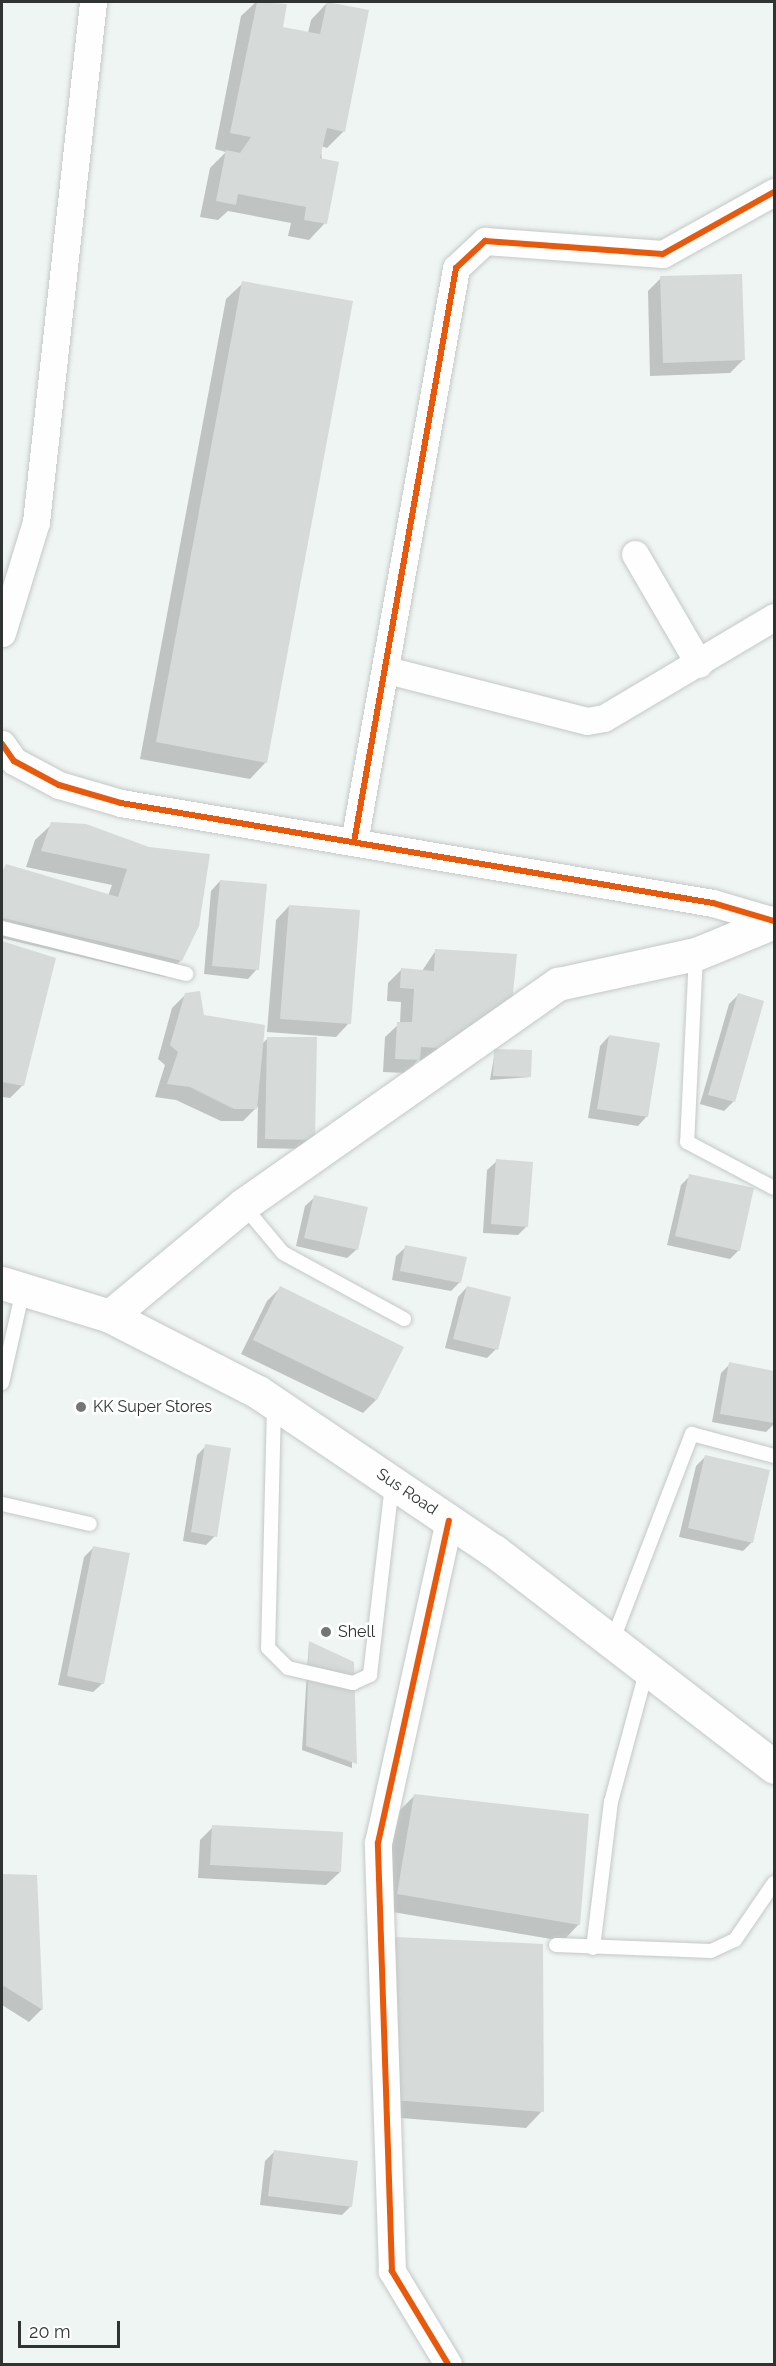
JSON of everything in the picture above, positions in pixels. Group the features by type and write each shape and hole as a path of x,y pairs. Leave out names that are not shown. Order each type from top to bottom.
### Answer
{"main road":[{"path":"110,1316 243,1205 558,984 696,954 774,921"},
{"name":"Sus Road","path":"12,1286 110,1316 274,1403 449,1521 612,1642 774,1767"}],"street":[{"path":"2,633 36,522 93,2"},
{"path":"354,842 387,670 456,268 467,254 485,241 521,240 663,254 774,192"},
{"path":"635,554 699,664"},
{"path":"387,670 588,722 699,664 774,617"},
{"path":"2,744 14,761 59,785 121,803 713,903 774,921"},
{"path":"448,2364 392,2271 378,1843 449,1521"}],"lane":[{"path":"2,928 186,974"},
{"path":"696,954 687,1142 774,1188"},
{"path":"243,1205 283,1253 404,1319"},
{"path":"2,1383 12,1286"},
{"path":"274,1403 268,1648 288,1668 353,1683 370,1675 393,1482"},
{"path":"612,1642 692,1434 774,1456"},
{"path":"2,1504 90,1524"},
{"path":"593,1948 611,1802 647,1669"},
{"path":"556,1946 711,1951 735,1940 774,1883"}],"building":[{"path":"257,2 287,4 283,27 320,34 327,2 369,10 345,132 327,128 320,158 339,162 327,224 304,220 306,207 238,194 236,205 216,201 226,150 240,153 251,137 230,133"},
{"path":"742,274 745,360 663,363 660,276"},
{"path":"242,281 353,301 267,763 156,742"},
{"path":"51,822 86,824 149,847 210,854 199,926 182,961 2,918 2,872 6,864 118,897 127,869 41,851"},
{"path":"220,880 267,884 259,970 212,966"},
{"path":"289,905 360,910 351,1024 280,1019"},
{"path":"2,941 56,958 24,1086 2,1082"},
{"path":"435,949 517,954 511,1012 437,1062 438,1048 421,1047 420,1060 395,1059 397,1022 412,1022 414,989 400,988 401,968 434,971"},
{"path":"200,991 204,1015 265,1025 257,1109 234,1109 190,1087 167,1084 178,1052 170,1045 185,993"},
{"path":"738,993 764,1001 735,1102 708,1095"},
{"path":"609,1035 660,1043 648,1117 597,1109"},
{"path":"267,1037 317,1037 315,1140 265,1139"},
{"path":"494,1049 532,1050 531,1077 493,1076"},
{"path":"496,1159 533,1162 528,1227 491,1224"},
{"path":"689,1174 754,1188 740,1251 675,1236"},
{"path":"314,1195 368,1207 358,1250 304,1238"},
{"path":"405,1245 467,1257 461,1283 400,1271"},
{"path":"280,1286 404,1347 377,1400 253,1340"},
{"path":"467,1286 511,1297 498,1350 453,1339"},
{"path":"729,1362 774,1371 774,1423 720,1414"},
{"path":"205,1444 231,1448 217,1537 191,1532"},
{"path":"705,1455 770,1470 753,1543 688,1528"},
{"path":"93,1546 130,1553 104,1684 67,1676"},
{"path":"309,1641 354,1662 357,1764 306,1746"},
{"path":"414,1794 589,1814 580,1925 397,1894"},
{"path":"212,1825 343,1832 341,1872 210,1865"},
{"path":"2,1874 37,1875 43,2010 2,1985"},
{"path":"396,1937 543,1944 544,2112 392,2100"},
{"path":"274,2150 358,2161 352,2207 268,2196"}],"cycle path":[{"path":"354,842 456,268 485,241 663,254 774,192"},
{"path":"2,744 14,761 59,785 121,803 713,903 774,921"},
{"path":"448,2364 392,2271 378,1843 449,1521"}],"place":[{"name":"KK Super Stores","path":"81,1407"},
{"name":"Shell","path":"326,1632"}]}
